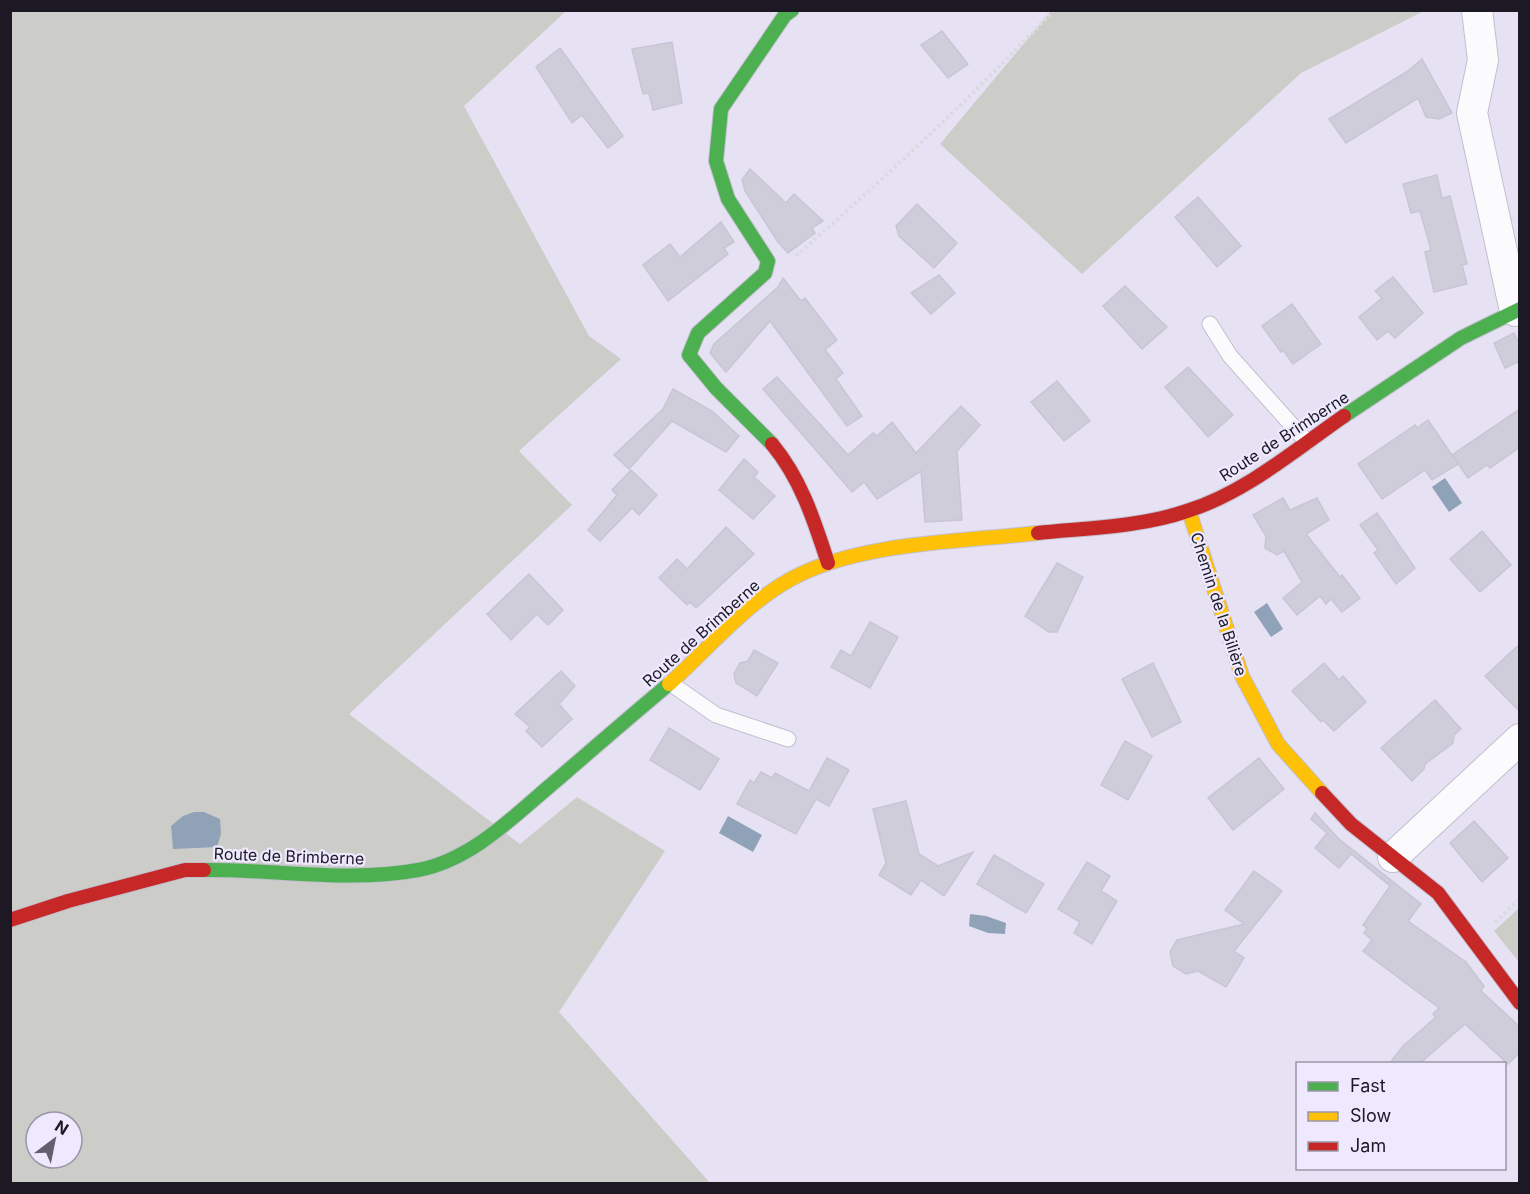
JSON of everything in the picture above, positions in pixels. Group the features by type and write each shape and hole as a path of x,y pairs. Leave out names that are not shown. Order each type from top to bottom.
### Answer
{"street":[{"path":"1478,10 1483,60 1472,112 1517,310"},
{"path":"787,12 721,109 716,161 728,199 768,261 765,273 698,333 688,355 701,374 769,440 806,493 828,563"},
{"name":"Route de Brimberne","path":"10,920 68,901 185,870 252,869 360,876 420,870 465,853 496,831 670,683 764,597 791,579 828,563 875,551 1151,521 1189,511 1234,490 1461,338 1517,310"},
{"name":"Chemin de la Bilière","path":"1189,511 1242,676 1278,744 1351,824 1438,893 1520,1003"},
{"path":"1393,857 1520,739"}],"lane":[{"path":"1210,324 1230,356 1308,442"},
{"path":"670,683 716,715 788,739"}],"path":[{"path":"793,258 880,182 977,91 1054,10"}],"shaded area":[{"path":"10,11 566,11 464,106 589,336 621,359 519,451 572,505 349,714 520,844 577,797 665,851 559,1012 710,1183 11,1183"},
{"path":"1051,11 1424,11 1301,73 1082,274 940,144"},
{"path":"1519,908 1519,962 1494,931"}],"water":[{"path":"1445,478 1462,503 1449,512 1432,487"},
{"path":"1267,603 1283,629 1271,637 1254,612"},
{"path":"194,812 204,812 220,819 221,834 217,847 173,849 171,826 183,816"},
{"path":"728,816 762,835 753,852 719,833"},
{"path":"970,914 986,916 1006,923 1005,934 988,933 969,926"}],"building":[{"path":"942,31 968,64 948,78 921,45"},
{"path":"672,42 682,103 653,110 649,93 643,94 632,49"},
{"path":"560,48 623,136 608,148 582,115 572,123 536,67"},
{"path":"1422,59 1452,113 1439,119 1426,117 1418,98 1346,143 1329,119 1408,71"},
{"path":"750,169 786,203 794,194 823,221 812,228 815,233 788,253 778,242 745,191 742,180"},
{"path":"1437,175 1442,198 1450,196 1467,264 1462,265 1467,284 1434,292 1425,252 1431,250 1420,211 1411,213 1403,184"},
{"path":"1198,197 1241,246 1217,267 1175,217"},
{"path":"917,204 957,243 934,268 899,236 896,226"},
{"path":"721,222 734,242 724,248 728,254 668,301 643,265 670,244 680,257"},
{"path":"939,275 955,293 931,314 911,293"},
{"path":"1393,277 1423,313 1395,338 1388,331 1377,340 1359,317 1382,298 1375,291"},
{"path":"783,278 801,301 805,298 837,340 825,350 843,373 836,379 862,416 847,426 770,321 726,372 710,353 714,344 778,287"},
{"path":"1125,286 1167,327 1142,349 1103,306"},
{"path":"1292,304 1321,344 1293,364 1262,326"},
{"path":"1514,333 1520,344 1520,361 1505,368 1494,343"},
{"path":"1188,367 1233,415 1208,437 1165,387"},
{"path":"777,377 848,455 873,433 877,436 892,422 916,453 961,406 980,425 957,451 962,520 925,522 921,471 877,499 864,482 852,492 763,389"},
{"path":"1057,381 1090,421 1064,441 1031,402"},
{"path":"673,389 712,411 739,436 726,452 672,421 629,469 614,455 663,409"},
{"path":"1520,409 1520,447 1490,468 1487,465 1468,478 1452,455"},
{"path":"1428,420 1458,464 1432,480 1425,470 1382,499 1358,464 1415,425 1417,428"},
{"path":"744,459 758,472 754,477 775,496 753,519 719,490"},
{"path":"631,470 657,495 639,515 632,508 600,541 588,530 617,495 612,490"},
{"path":"1283,498 1290,510 1317,498 1329,520 1306,534 1360,598 1342,612 1331,599 1326,604 1320,596 1297,615 1283,598 1302,582 1284,551 1277,555 1265,548 1266,536 1253,515"},
{"path":"1377,513 1415,568 1396,584 1374,553 1378,550 1360,525"},
{"path":"726,527 754,554 696,608 690,602 687,605 659,578 677,559 687,569"},
{"path":"1482,531 1511,565 1480,592 1450,559"},
{"path":"1057,563 1083,577 1057,632 1049,632 1025,616"},
{"path":"529,574 563,610 548,625 537,614 511,640 487,614"},
{"path":"870,622 898,637 870,688 831,667 841,650 851,656"},
{"path":"1520,644 1520,712 1485,676"},
{"path":"754,650 778,663 757,696 736,683 734,674 740,663 748,661"},
{"path":"1153,663 1181,722 1152,737 1122,679"},
{"path":"1324,663 1339,680 1343,676 1366,702 1334,731 1323,720 1321,722 1292,691"},
{"path":"561,671 575,686 559,704 572,719 542,747 526,731 530,727 515,714"},
{"path":"1435,700 1461,729 1454,735 1453,743 1425,764 1424,769 1412,781 1381,748"},
{"path":"669,728 719,759 700,790 650,760"},
{"path":"1125,741 1152,756 1128,800 1101,785"},
{"path":"827,758 849,770 829,806 816,799 796,834 737,804 750,780 754,783 761,772 772,778 775,773 809,791"},
{"path":"1259,758 1284,789 1233,830 1208,798"},
{"path":"906,801 919,854 938,866 973,852 944,896 921,880 911,895 879,875 886,863 873,809"},
{"path":"1315,813 1339,839 1421,904 1408,921 1466,962 1484,986 1481,991 1520,1027 1520,1052 1508,1064 1465,1024 1421,1062 1391,1062 1403,1046 1436,1017 1433,1014 1439,1008 1363,951 1372,940 1364,933 1367,928 1363,925 1390,886 1351,854 1339,868 1315,848 1327,833 1311,819"},
{"path":"1474,821 1508,858 1482,882 1450,843"},
{"path":"994,855 1044,884 1026,913 977,884"},
{"path":"1087,862 1110,876 1101,891 1117,901 1092,944 1074,933 1080,922 1058,909"},
{"path":"1254,871 1282,891 1234,951 1244,958 1226,987 1198,971 1186,974 1173,966 1170,952 1177,940 1244,924 1225,910"}],"traffic: fast":[{"path":"772,444 716,388 689,355 698,333 765,273 768,261 728,199 716,161 721,109 785,15 792,10"},
{"path":"1344,416 1461,338 1520,309"},
{"path":"204,870 365,875 392,874 438,865 476,846 493,834 669,684"}],"traffic: slow":[{"path":"1189,511 1242,676 1278,744 1322,793"},
{"path":"669,684 758,601 791,579 818,567 847,557 878,551 1038,533"}],"traffic: jam":[{"path":"1038,533 1151,520 1208,503 1269,470 1344,416"},
{"path":"772,444 799,486 828,563"},
{"path":"1322,793 1351,824 1438,893 1520,1003"},
{"path":"10,920 68,901 185,870 204,870"}]}
